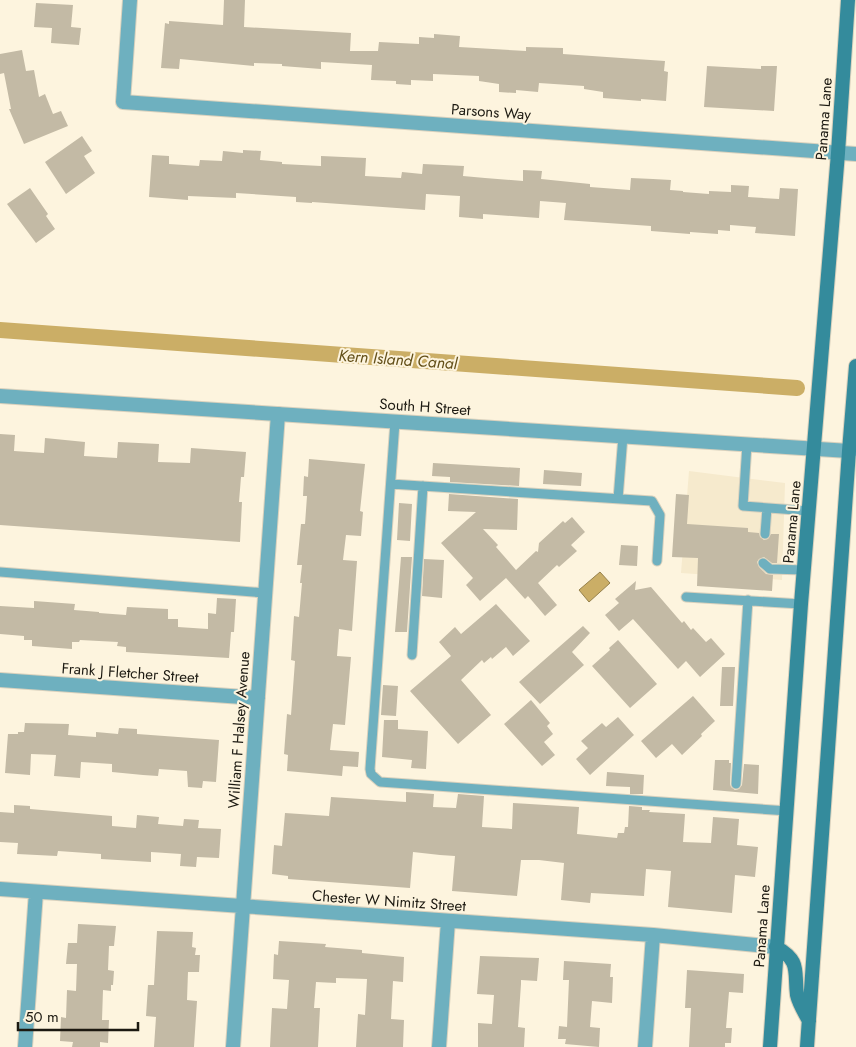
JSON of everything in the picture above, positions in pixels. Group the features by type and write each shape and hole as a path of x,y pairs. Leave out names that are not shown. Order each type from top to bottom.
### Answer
{"main road":[{"name":"Panama Lane","path":"770,1047 801,604 838,152 848,0"},
{"path":"807,1047 853,452 856,366"},
{"path":"776,947 787,953 793,960 797,997 809,1022"}],"street":[{"name":"Parsons Way","path":"130,0 123,102 856,154"},
{"name":"South H Street","path":"0,396 853,452"},
{"name":"William F Halsey Avenue","path":"233,1047 278,414"},
{"name":"Frank J Fletcher Street","path":"0,680 258,698"},
{"name":"Chester W Nimitz Street","path":"0,889 653,936 776,947"},
{"path":"25,1047 36,892"},
{"path":"439,1047 448,921"},
{"path":"645,1047 653,936"}],"lane":[{"path":"395,422 370,769 376,779 380,782 788,811"},
{"path":"618,499 623,436"},
{"path":"747,444 742,506 809,511"},
{"path":"391,484 652,501 660,514 657,561"},
{"path":"412,655 423,486"},
{"path":"765,534 768,508"},
{"path":"763,563 770,569 804,570"},
{"path":"0,572 265,592"},
{"path":"686,597 801,604"},
{"path":"736,784 748,600"}],"shaded area":[{"path":"689,471 785,483 782,580 681,573"},
{"path":"600,572 610,583 589,602 579,590"}],"building":[{"path":"224,0 245,0 244,27 351,33 350,51 378,51 379,42 419,44 419,37 434,38 434,34 460,36 459,47 526,51 526,47 563,48 563,54 665,61 664,71 668,72 666,101 603,98 603,92 584,89 584,86 539,83 538,92 516,90 516,93 499,92 499,84 479,81 479,76 433,74 433,81 411,80 411,85 396,84 396,81 371,80 372,65 321,62 321,69 282,66 282,64 254,63 254,66 180,59 179,69 161,68 165,23 169,24 169,21 223,25"},
{"path":"36,3 73,5 71,27 81,28 79,45 51,43 52,28 34,27"},
{"path":"22,50 26,71 34,70 39,97 45,94 53,114 61,111 68,126 24,144 9,109 11,109 4,73 0,74 0,54"},
{"path":"707,66 761,69 761,66 777,66 774,111 704,107"},
{"path":"82,136 92,151 84,156 95,173 66,194 45,162"},
{"path":"243,150 261,151 260,160 282,162 282,164 321,166 321,156 366,158 365,176 401,178 402,172 422,174 423,164 464,166 463,176 523,181 523,170 542,171 541,179 590,184 590,187 630,190 631,178 671,180 670,190 709,194 709,191 731,192 731,185 749,186 748,197 779,199 780,188 798,189 795,236 755,233 756,227 730,225 730,231 718,230 718,234 690,232 690,234 651,231 651,226 564,220 566,203 540,201 539,218 483,214 483,219 459,217 460,196 426,194 425,210 296,202 296,197 236,193 236,198 188,196 188,200 149,197 152,155 169,156 169,164 199,166 200,160 222,161 223,151 243,153"},
{"path":"30,188 48,214 46,216 55,229 36,243 7,204"},
{"path":"0,434 15,435 14,451 44,453 45,438 85,442 84,456 117,458 118,442 159,444 158,462 190,463 191,448 246,452 239,502 242,502 240,542 0,525"},
{"path":"309,459 365,464 360,511 363,512 361,536 346,535 343,560 357,561 352,631 339,629 337,656 351,657 345,725 333,724 330,750 359,752 358,767 343,766 342,776 287,771 288,755 284,754 287,714 291,715 295,661 291,660 294,616 299,617 302,583 300,583 302,565 297,565 301,524 305,524 307,496 303,496 304,476 308,477"},
{"path":"433,463 520,468 519,486 450,482 450,477 432,476"},
{"path":"544,470 582,473 581,486 543,484"},
{"path":"449,494 518,499 517,530 483,529 498,545 496,547 516,570 536,551 538,552 539,543 563,521 565,523 572,517 585,532 571,545 577,551 559,567 557,565 538,583 557,605 545,616 528,596 525,599 506,578 480,601 466,585 473,578 441,543 476,512 448,511"},
{"path":"676,494 689,495 687,524 748,528 748,532 759,533 760,537 764,540 768,539 771,534 779,534 777,563 772,563 764,557 757,562 766,574 773,575 772,591 697,586 698,558 672,557"},
{"path":"399,503 412,504 410,541 397,540"},
{"path":"621,545 638,546 637,566 619,565"},
{"path":"401,557 412,557 407,632 395,632"},
{"path":"424,559 444,560 442,598 422,596"},
{"path":"636,581 635,590 651,587 682,623 684,621 691,630 693,628 706,642 711,638 725,654 700,677 686,661 678,669 633,619 619,631 605,615 619,603 615,599"},
{"path":"217,598 236,599 234,632 231,632 229,658 126,652 126,647 117,646 118,642 80,640 79,642 72,642 72,649 32,646 32,640 24,640 24,636 0,634 0,606 34,608 34,601 75,604 74,610 126,615 127,607 168,609 168,619 178,619 178,627 208,629 208,613 216,614"},
{"path":"496,604 530,641 513,656 506,647 492,659 491,657 484,663 482,660 461,680 491,715 458,744 410,691 451,656 439,642 455,627 461,634"},
{"path":"583,626 590,633 572,652 584,665 540,704 519,682"},
{"path":"618,640 657,684 630,708 592,666"},
{"path":"722,667 735,667 733,706 720,706"},
{"path":"383,685 398,686 396,716 381,715"},
{"path":"693,696 715,721 682,755 672,744 656,758 641,741"},
{"path":"531,700 550,723 547,726 553,734 544,742 555,755 542,766 504,724"},
{"path":"618,717 634,735 590,775 576,759 588,748 581,741 602,723 606,727"},
{"path":"384,720 398,720 398,729 428,731 426,769 411,768 412,760 382,757"},
{"path":"25,723 69,724 68,735 96,737 96,732 118,734 119,728 137,729 137,734 219,740 216,782 203,781 202,788 188,787 187,771 159,769 158,776 143,775 112,772 112,764 81,762 80,778 54,776 56,755 31,754 30,775 5,773 8,734 24,732"},
{"path":"715,760 729,760 729,763 731,763 730,784 735,790 739,789 742,785 744,764 759,765 758,794 713,790"},
{"path":"607,772 644,775 643,794 630,794 630,787 606,786"},
{"path":"406,792 434,794 433,807 456,808 458,794 484,796 482,827 512,829 513,803 579,807 577,834 617,838 618,833 624,833 625,827 628,827 629,806 642,807 642,810 650,810 649,812 685,814 683,842 711,843 713,817 739,819 737,845 758,847 755,877 735,875 732,913 668,907 671,871 646,869 644,896 591,893 590,903 561,900 564,863 539,860 521,860 517,896 452,891 455,856 413,852 410,888 288,879 288,876 272,874 274,845 282,846 285,813 329,816 331,797 406,802"},
{"path":"14,805 30,806 30,809 112,816 112,826 136,828 137,815 159,817 158,824 183,826 184,819 199,820 198,828 221,829 219,858 197,857 196,867 180,866 181,854 151,852 151,862 101,859 101,854 58,851 57,856 17,854 18,843 0,842 0,812 14,813"},
{"path":"78,924 116,926 114,946 109,946 108,970 114,971 113,985 111,985 111,991 103,990 102,1020 109,1020 108,1043 100,1042 100,1047 72,1047 73,1042 60,1041 61,1017 66,1018 67,990 76,991 77,964 66,964 68,943 77,943"},
{"path":"157,931 193,932 192,947 196,948 195,955 200,955 199,972 188,972 187,1000 197,1001 194,1047 154,1047 156,1017 146,1016 148,985 154,985"},
{"path":"279,941 326,944 325,947 362,950 362,953 404,957 403,982 393,981 391,1019 404,1020 403,1047 356,1047 358,1014 365,1015 367,979 336,978 336,983 316,982 314,1008 320,1008 318,1047 270,1047 272,1008 287,1009 289,980 273,979 274,954 278,955"},
{"path":"480,956 539,958 537,981 521,980 518,1027 525,1028 524,1047 478,1047 478,1023 492,1024 494,995 477,994"},
{"path":"564,961 611,964 610,977 613,977 612,1003 592,1001 590,1027 600,1028 599,1047 565,1044 566,1039 558,1039 559,1026 567,1027 569,980 563,980"},
{"path":"687,970 744,974 743,993 729,992 726,1028 732,1028 731,1043 725,1043 725,1047 689,1047 691,1008 685,1008"}],"waterway":[{"name":"Kern Island Canal","path":"0,330 797,388"}]}
